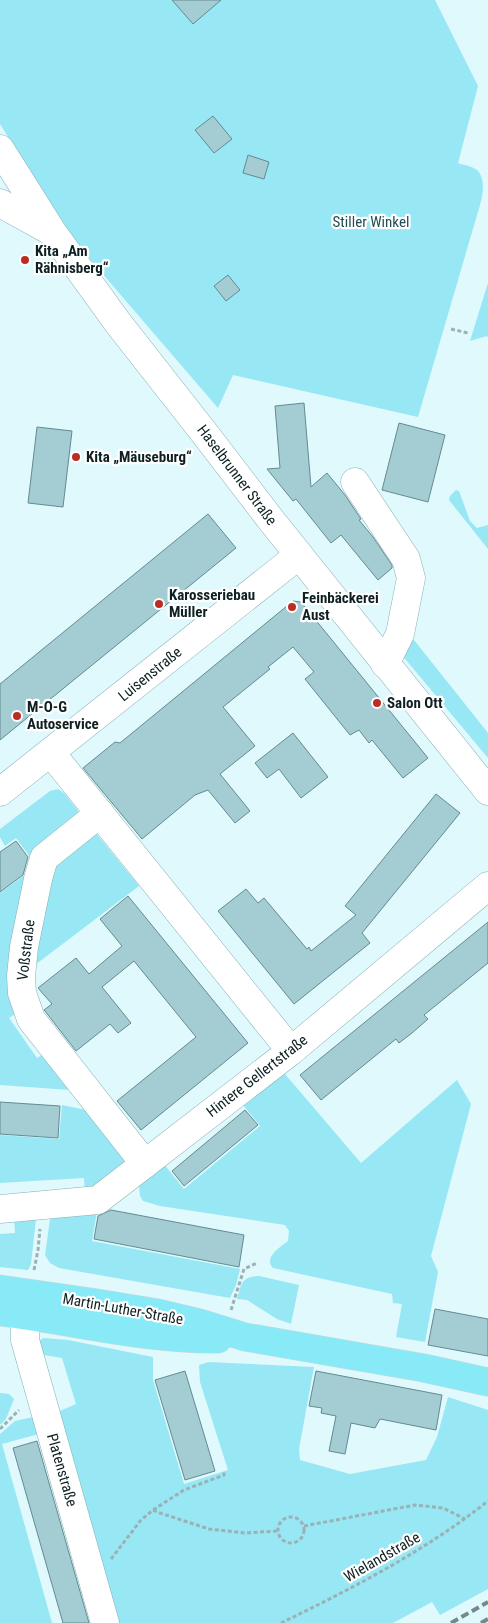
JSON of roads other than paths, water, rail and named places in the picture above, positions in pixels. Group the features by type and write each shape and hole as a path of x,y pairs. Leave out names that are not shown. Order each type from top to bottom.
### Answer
{"main road":[{"name":"Martin-Luther-Straße","path":"0,1289 18,1307 154,1336 192,1339 235,1334 424,1368 488,1382"}],"street":[{"name":"Haselbrunner Straße","path":"0,150 53,232 118,323 385,664 488,791"},
{"path":"0,203 53,232"},
{"path":"355,482 406,559 411,578 400,634 385,664"},
{"name":"Luisenstraße","path":"0,792 299,554"},
{"path":"51,753 292,1050"},
{"name":"Voßstraße","path":"100,813 44,858 24,947 21,976 22,994 31,1018 145,1164"},
{"name":"Hintere Gellertstraße","path":"0,1209 98,1200 292,1050 488,886"},
{"name":"Platenstraße","path":"18,1307 25,1340 106,1623"}],"railway":[{"path":"451,1623 488,1602"},
{"path":"481,1623 488,1619"}],"place":[{"name":"Kita „Am Rähnisberg“","path":"25,260"},
{"name":"Kita „Mäuseburg“","path":"76,457"},
{"name":"Karosseriebau Müller","path":"159,604"},
{"name":"Feinbäckerei Aust","path":"292,607"},
{"name":"Salon Ott","path":"377,703"},
{"name":"M-O-G Autoservice","path":"17,716"}],"park label":[{"name":"Stiller Winkel","path":"371,222"}]}
